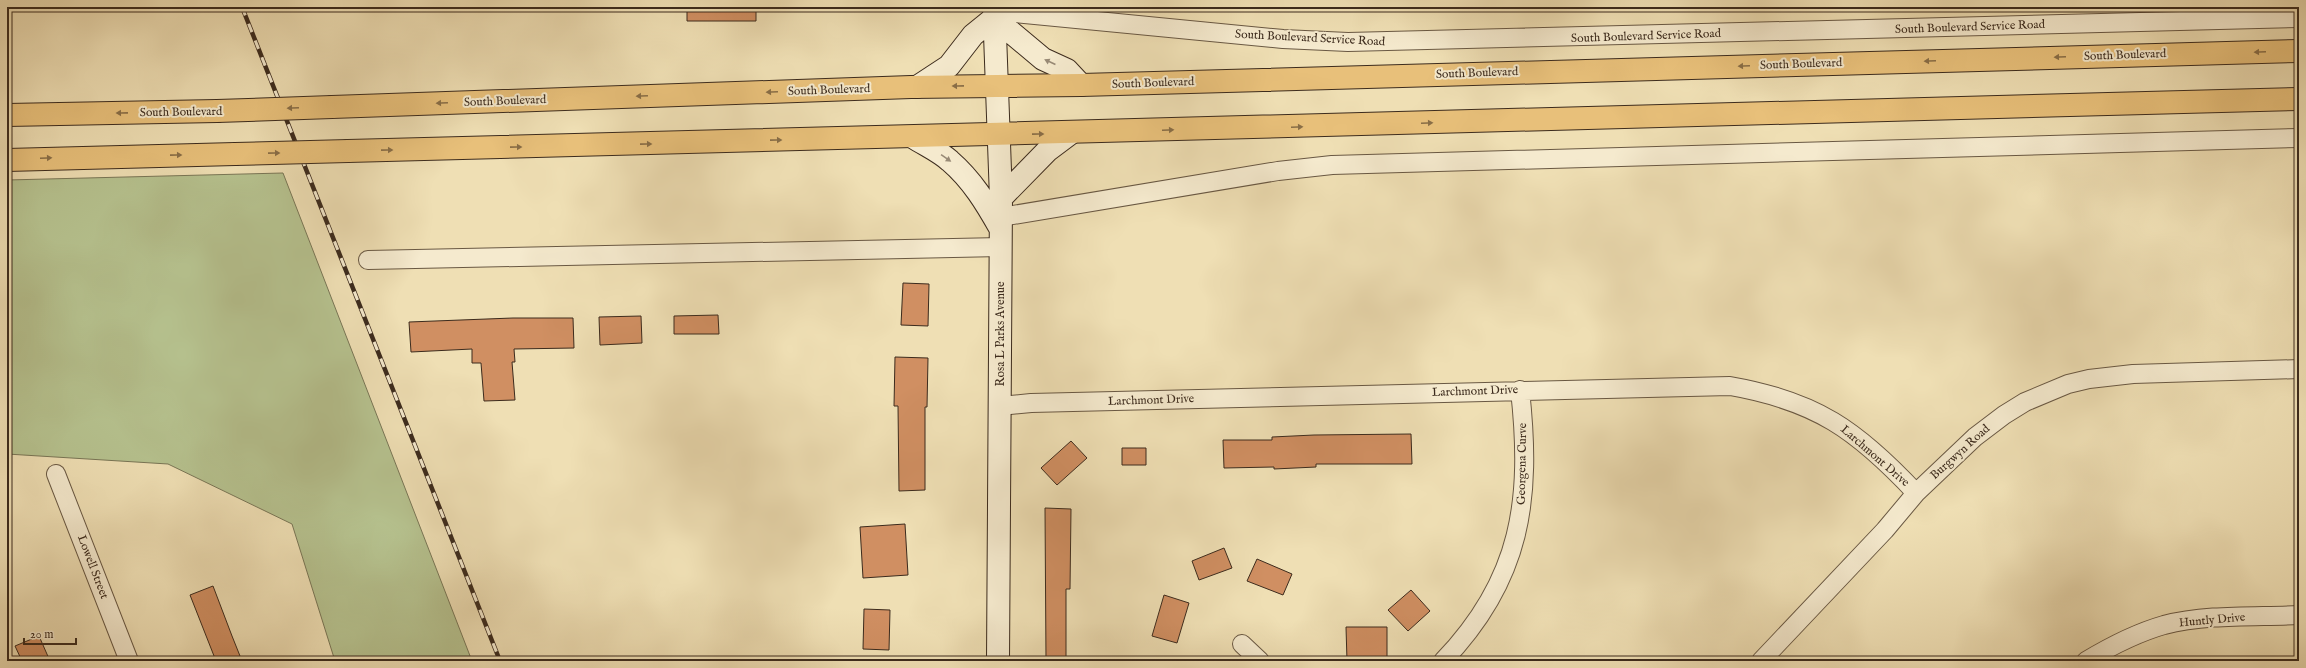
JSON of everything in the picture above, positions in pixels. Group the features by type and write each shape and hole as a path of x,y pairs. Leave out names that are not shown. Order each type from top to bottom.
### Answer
{"highway":[{"name":"South Boulevard","path":"7,115 217,111 917,87 1081,84 2299,51"},
{"path":"7,160 1071,133 2299,98"}],"street":[{"name":"South Boulevard Service Road","path":"994,12 1283,40 1348,42 2299,18"},
{"path":"917,87 948,66 994,12 1043,59 1067,70 1081,84"},
{"name":"Rosa L Parks Avenue","path":"994,12 999,134 1000,223 998,661"},
{"path":"1000,223 1047,151 1071,133"},
{"path":"913,137 949,160 968,177 1000,223"},
{"path":"368,260 1000,223 1278,171 1332,165 2299,138"},
{"name":"Burgwyn Road","path":"1761,661 1885,530 1916,493 1975,437 2004,415 2025,402 2068,384 2089,378 2133,374 2299,369"},
{"name":"Larchmont Drive","path":"1000,406 1046,402 1713,385 1767,392 1806,406 1847,430 1895,470 1916,493"},
{"name":"Georgena Curve","path":"1443,661 1462,641 1484,611 1503,576 1511,556 1522,503 1523,421 1520,390"},
{"name":"Lowell Street","path":"56,474 129,661"},
{"name":"Huntly Drive","path":"2086,661 2114,644 2165,625 2194,619 2299,615"},
{"path":"1242,644 1260,661"}],"green space":[{"path":"283,173 472,661 335,661 292,524 168,464 7,454 7,180"}],"building":[{"path":"687,7 756,7 756,21 687,21"},
{"path":"903,283 929,284 928,326 901,325"},
{"path":"718,315 719,334 674,334 674,316"},
{"path":"641,316 642,343 600,345 599,317"},
{"path":"513,318 573,318 574,348 514,349 515,362 512,362 515,400 484,401 481,363 472,363 472,349 411,352 409,322"},
{"path":"895,357 928,358 927,407 925,407 925,490 899,491 898,406 894,406"},
{"path":"1411,434 1412,464 1316,464 1316,467 1274,469 1274,467 1224,468 1223,440 1272,440 1272,437 1314,435"},
{"path":"1071,441 1087,458 1057,485 1041,468"},
{"path":"1122,448 1146,448 1146,465 1122,465"},
{"path":"1045,508 1071,509 1070,589 1066,589 1066,661 1046,661"},
{"path":"905,524 908,575 863,578 860,527"},
{"path":"1224,548 1232,568 1199,580 1192,561"},
{"path":"1257,559 1292,574 1283,595 1247,581"},
{"path":"213,586 242,661 216,661 190,595"},
{"path":"1411,590 1430,611 1408,631 1388,610"},
{"path":"1164,595 1189,603 1177,643 1152,636"},
{"path":"864,609 890,610 889,650 863,649"},
{"path":"1346,627 1387,627 1387,661 1347,661"},
{"path":"39,636 50,661 22,661 15,646"}],"railway":[{"path":"242,7 500,661"}]}
